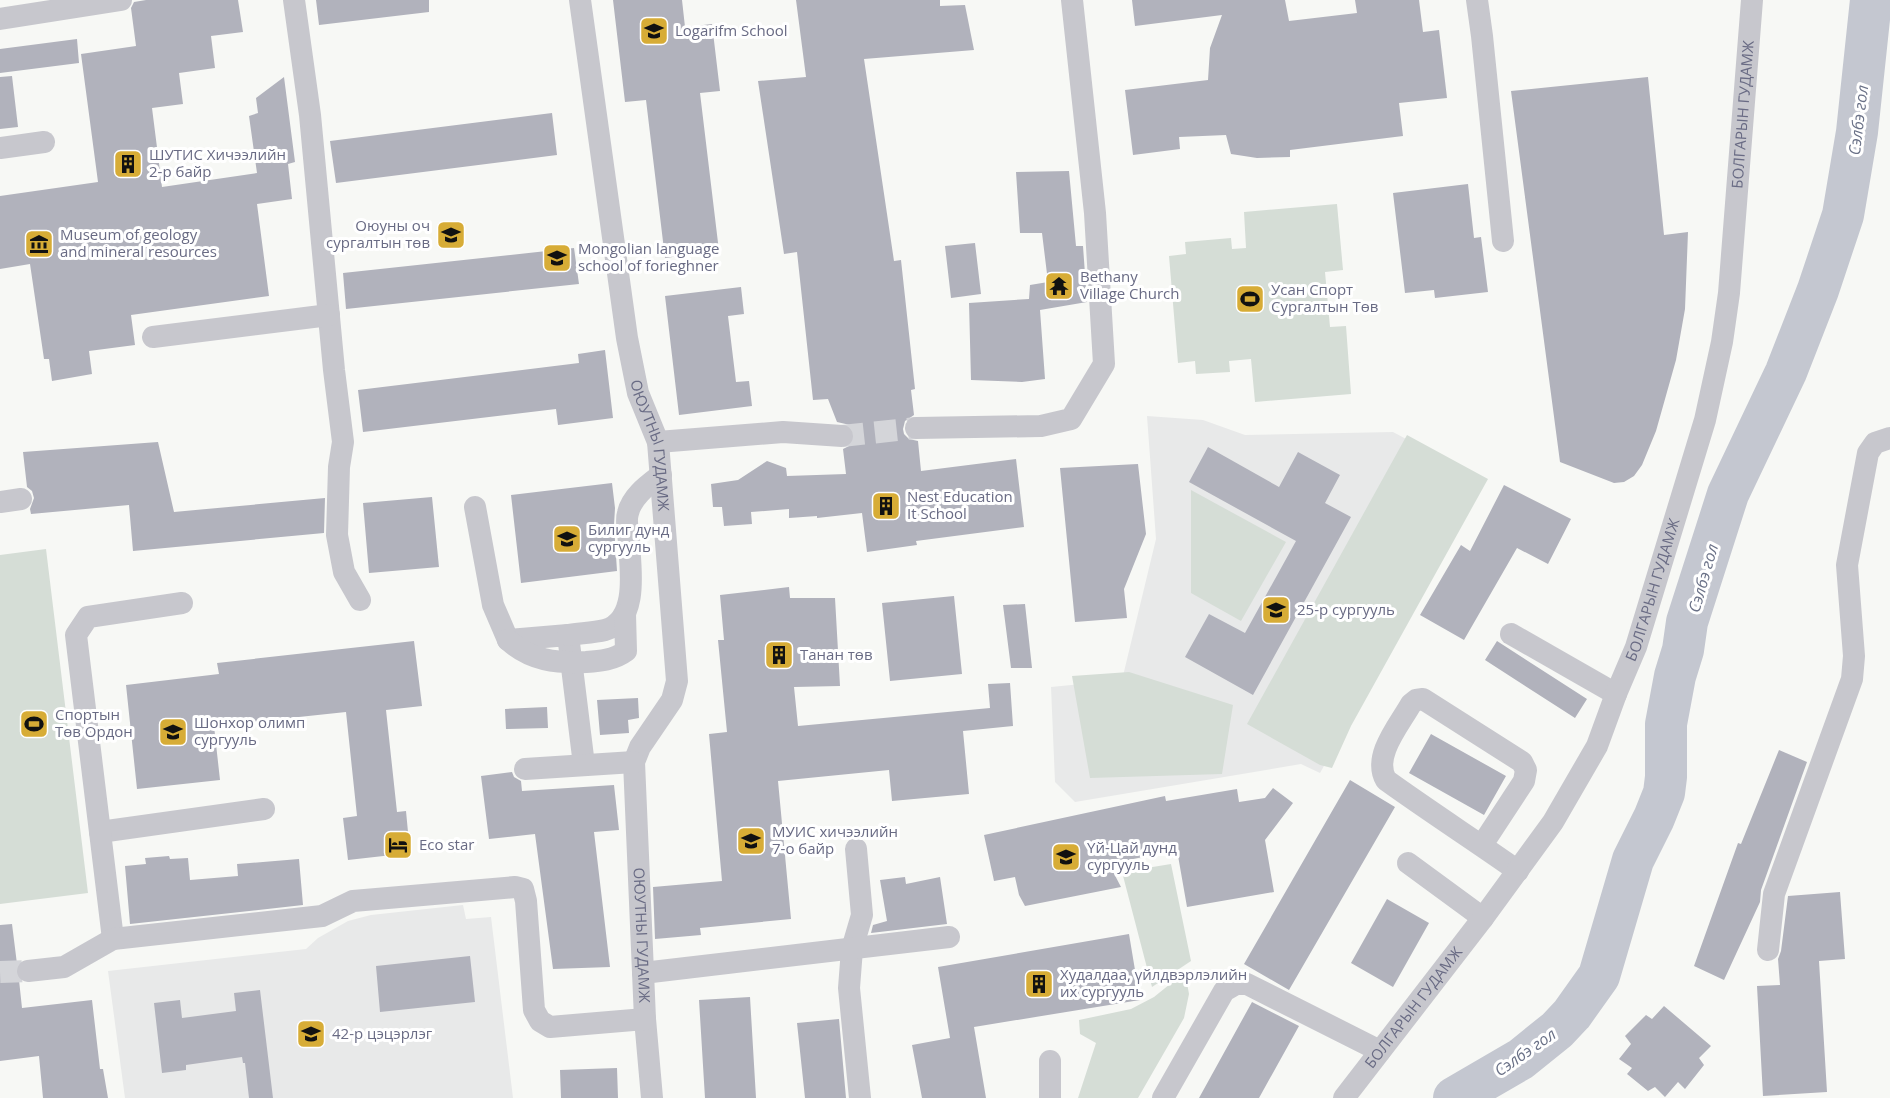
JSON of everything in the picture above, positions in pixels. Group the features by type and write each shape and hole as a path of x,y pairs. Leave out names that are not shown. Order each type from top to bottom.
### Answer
{"street":[{"path":"0,19 121,0"},
{"path":"294,0 310,115 343,442 339,467 337,535 344,572 360,600"},
{"name":"ОЮУТНЫ ГУДАМЖ","path":"580,0 627,338 638,393 658,442 677,681 672,700 640,747 634,762 645,1019 652,1098"},
{"path":"916,428 1041,426 1071,420 1104,364 1095,213 1072,0"},
{"path":"1477,0 1503,241"},
{"name":"БОЛГАРЫН ГУДАМЖ","path":"1344,1098 1483,918 1553,822 1597,746 1636,646 1706,420 1720,352 1729,293 1752,0"},
{"path":"0,148 44,142"},
{"path":"153,337 329,315"},
{"path":"658,442 783,432 842,436"},
{"path":"1768,950 1774,894 1852,679 1854,656 1847,565 1868,453 1875,443 1890,438"},
{"path":"475,507 493,605 508,640 519,650 555,663 604,661 626,651 625,614 629,599 630,566 627,514 635,498 661,475"},
{"path":"113,939 76,635 88,617 182,603"},
{"path":"508,640 606,630 617,624 625,614"},
{"path":"1511,634 1616,694"},
{"path":"568,635 584,765"},
{"path":"1482,845 1524,781 1526,770 1522,762 1423,699 1416,700 1411,704 1384,752 1383,773 1386,780 1518,871"},
{"path":"525,769 634,762"},
{"path":"100,832 264,809"},
{"path":"856,849 862,915 852,948 849,988 860,1098"},
{"path":"1408,863 1483,918"},
{"path":"28,971 64,967 113,939 322,916 353,901 515,887 523,889 526,901 534,1010 540,1021 550,1027 645,1019"},
{"path":"643,973 949,937"},
{"path":"1163,1098 1224,991 1236,984 1247,984 1380,1051"},
{"path":"1050,1061 1050,1098"}],"shaded area":[{"name":"Усан Спорт Сургалтын Төв","path":"1337,204 1343,270 1325,272 1330,327 1346,326 1351,394 1255,402 1251,359 1229,361 1230,372 1196,374 1195,361 1178,363 1169,256 1186,254 1185,242 1231,238 1232,249 1246,248 1244,212"},
{"name":"25-р сургууль","path":"1147,416 1203,420 1245,435 1393,432 1485,481 1320,773 1301,764 1075,802 1055,782 1051,687 1122,680 1156,539"},
{"path":"1407,435 1488,479 1351,726 1332,768 1320,765 1247,724"},
{"path":"1191,490 1286,542 1241,621 1191,593"},
{"name":"Спортын Төв Ордон","path":"46,549 88,893 0,904 0,555"},
{"path":"1129,672 1233,705 1222,774 1090,778 1072,676"},
{"path":"1171,864 1191,961 1152,987 1122,872"},
{"name":"42-р цэцэрлэг","path":"463,905 466,919 491,917 513,1098 125,1098 108,971 306,949 318,938 348,921 371,915"},
{"path":"1185,972 1189,994 1184,1018 1138,1098 1078,1098 1096,1043 1080,1034 1079,1020 1131,1009 1154,997"}],"building":[{"path":"238,0 243,32 211,36 215,68 179,73 183,104 152,108 162,187 257,173 249,116 258,113 256,98 284,77 295,162 288,164 292,199 257,204 269,296 131,315 135,345 89,351 92,374 52,381 49,359 44,359 30,264 0,269 0,196 98,182 81,54 136,46 131,8 134,2"},
{"path":"316,0 429,0 429,12 319,25"},
{"path":"613,0 682,0 685,27 712,24 720,91 700,93 719,251 665,258 646,100 625,102"},
{"path":"796,0 940,0 940,6 965,5 974,50 864,59 894,261 901,260 915,389 911,390 914,415 905,421 903,429 909,439 918,441 921,471 1016,459 1024,527 916,541 917,545 867,552 862,513 817,518 817,516 789,518 789,509 751,512 752,524 724,526 722,507 713,507 711,484 738,480 767,461 786,468 787,476 846,474 843,449 853,444 855,437 850,425 837,422 828,399 813,400 797,252 784,254 758,81 806,77"},
{"path":"1132,0 1285,0 1289,21 1357,13 1355,0 1419,0 1423,32 1439,30 1447,98 1399,103 1403,136 1290,150 1290,157 1257,158 1231,154 1226,135 1179,137 1180,149 1133,155 1125,90 1208,80 1210,48 1222,15 1135,26"},
{"path":"77,39 79,63 0,73 0,49"},
{"path":"12,76 18,127 0,129 0,77"},
{"path":"1648,77 1664,235 1688,232 1685,309 1676,360 1656,431 1642,465 1634,476 1624,482 1614,483 1560,462 1511,91"},
{"path":"552,113 557,155 336,183 330,141"},
{"path":"1069,171 1076,246 1083,246 1087,302 1040,310 1045,379 1022,382 971,380 969,303 1029,299 1030,285 1048,282 1042,233 1020,233 1016,172"},
{"path":"1468,184 1474,238 1481,237 1488,292 1435,298 1434,290 1405,293 1393,193"},
{"path":"975,243 981,294 951,298 945,246"},
{"path":"574,248 579,284 346,309 343,273"},
{"path":"741,287 744,314 728,316 736,382 749,381 752,406 679,415 665,296"},
{"path":"605,350 613,418 558,425 556,409 363,432 358,390 579,363 578,354"},
{"path":"158,442 174,512 325,498 324,533 133,551 129,505 31,514 30,509 34,498 32,491 27,487 23,452"},
{"path":"1208,447 1279,487 1298,452 1340,475 1325,503 1351,517 1253,695 1185,657 1209,614 1245,633 1296,541 1189,482"},
{"path":"1138,464 1146,534 1124,589 1127,618 1075,622 1060,468"},
{"name":"Билиг дунд сургууль","path":"612,483 617,571 521,583 511,495"},
{"path":"1504,485 1571,519 1548,564 1517,548 1464,640 1420,615 1461,545 1470,551"},
{"path":"432,497 439,567 369,573 363,503"},
{"path":"789,587 790,598 835,598 840,686 794,687 798,726 990,708 988,684 1010,683 1013,726 963,731 969,794 892,801 889,770 778,781 791,919 700,928 701,935 655,939 653,887 722,881 709,734 727,732 718,640 724,640 720,595"},
{"path":"954,596 962,674 890,681 882,603"},
{"path":"1025,604 1032,668 1011,668 1003,605"},
{"path":"414,641 422,706 386,710 397,812 406,811 410,853 348,860 343,818 357,816 346,712 214,726 220,780 137,789 126,685 219,674 217,663"},
{"path":"1497,641 1587,699 1575,718 1485,660"},
{"path":"638,698 639,718 628,720 629,733 600,735 597,700"},
{"path":"547,707 548,728 506,729 505,709"},
{"path":"1431,734 1506,776 1484,815 1409,773"},
{"path":"1779,750 1807,762 1761,890 1760,902 1724,980 1694,966 1738,843 1741,844"},
{"path":"512,772 514,777 521,781 522,791 614,785 619,830 594,832 610,967 553,969 535,834 489,839 481,776"},
{"path":"1350,780 1395,807 1289,990 1244,964"},
{"path":"1273,788 1293,803 1265,840 1274,892 1187,907 1177,850 1109,864 1121,887 1025,906 1019,895 1015,877 994,881 984,835 1165,796 1166,801 1237,789 1239,802 1265,798"},
{"path":"169,856 170,859 188,858 190,880 238,876 237,864 299,859 303,905 130,924 125,866 146,864 145,858"},
{"path":"905,877 906,884 940,877 947,924 871,933 873,925 887,921 880,880"},
{"path":"1840,892 1845,959 1819,961 1827,1092 1763,1096 1757,986 1780,985 1778,959 1788,896"},
{"path":"1387,899 1429,923 1393,987 1351,963"},
{"path":"12,924 17,964 15,972 19,980 22,1008 92,1000 100,1069 103,1069 108,1098 43,1098 39,1056 0,1061 0,925"},
{"name":"Худалдаа, үйлдвэрлэлийн их сургууль","path":"1129,934 1140,1000 974,1027 986,1098 922,1098 912,1045 950,1038 938,967"},
{"path":"470,956 475,1002 380,1012 376,966"},
{"path":"260,990 273,1098 249,1098 245,1063 242,1057 186,1065 186,1070 162,1073 154,1003 180,1000 182,1018 236,1011 234,993"},
{"path":"750,997 756,1098 705,1098 699,1000"},
{"path":"1252,1002 1299,1026 1259,1098 1199,1098"},
{"path":"1664,1006 1711,1046 1699,1058 1704,1065 1685,1089 1678,1082 1665,1097 1655,1087 1648,1091 1627,1074 1632,1068 1619,1059 1631,1044 1625,1036 1646,1015 1652,1019"},
{"path":"839,1019 846,1098 805,1098 797,1023"},
{"path":"617,1068 618,1098 561,1098 560,1070"}],"waterway":[{"name":"Сэлбэ гол","path":"1454,1098 1521,1059 1557,1030 1572,1014 1599,976 1633,860 1664,793 1666,724 1675,676 1683,650 1687,622 1728,494 1786,372 1818,290 1843,215 1857,132 1871,0"}],"tunnel":[{"path":"842,436 916,428"},
{"path":"0,972 28,971"}],"place":[{"name":"Logarifm School","path":"654,31"},
{"name":"ШУТИС Хичээлийн 2-р байр","path":"128,164"},
{"name":"Оюуны оч сургалтын төв","path":"451,235"},
{"name":"Museum of geology and mineral resources","path":"39,244"},
{"name":"Mongolian language school of forieghner","path":"557,258"},
{"name":"Bethany Village Church","path":"1059,286"},
{"name":"Усан Спорт Сургалтын Төв","path":"1250,299"},
{"name":"Nest Education It School","path":"886,506"},
{"name":"Билиг дунд сургууль","path":"567,539"},
{"name":"25-р сургууль","path":"1276,610"},
{"name":"Танан төв","path":"779,655"},
{"name":"Спортын Төв Ордон","path":"34,724"},
{"name":"Шонхор олимп сургууль","path":"173,732"},
{"name":"МУИС хичээлийн 7-о байр","path":"751,841"},
{"name":"Eco star","path":"398,845"},
{"name":"Үй-Цай дунд сургууль","path":"1066,857"},
{"name":"Худалдаа, үйлдвэрлэлийн их сургууль","path":"1039,984"},
{"name":"42-р цэцэрлэг","path":"311,1034"}]}
